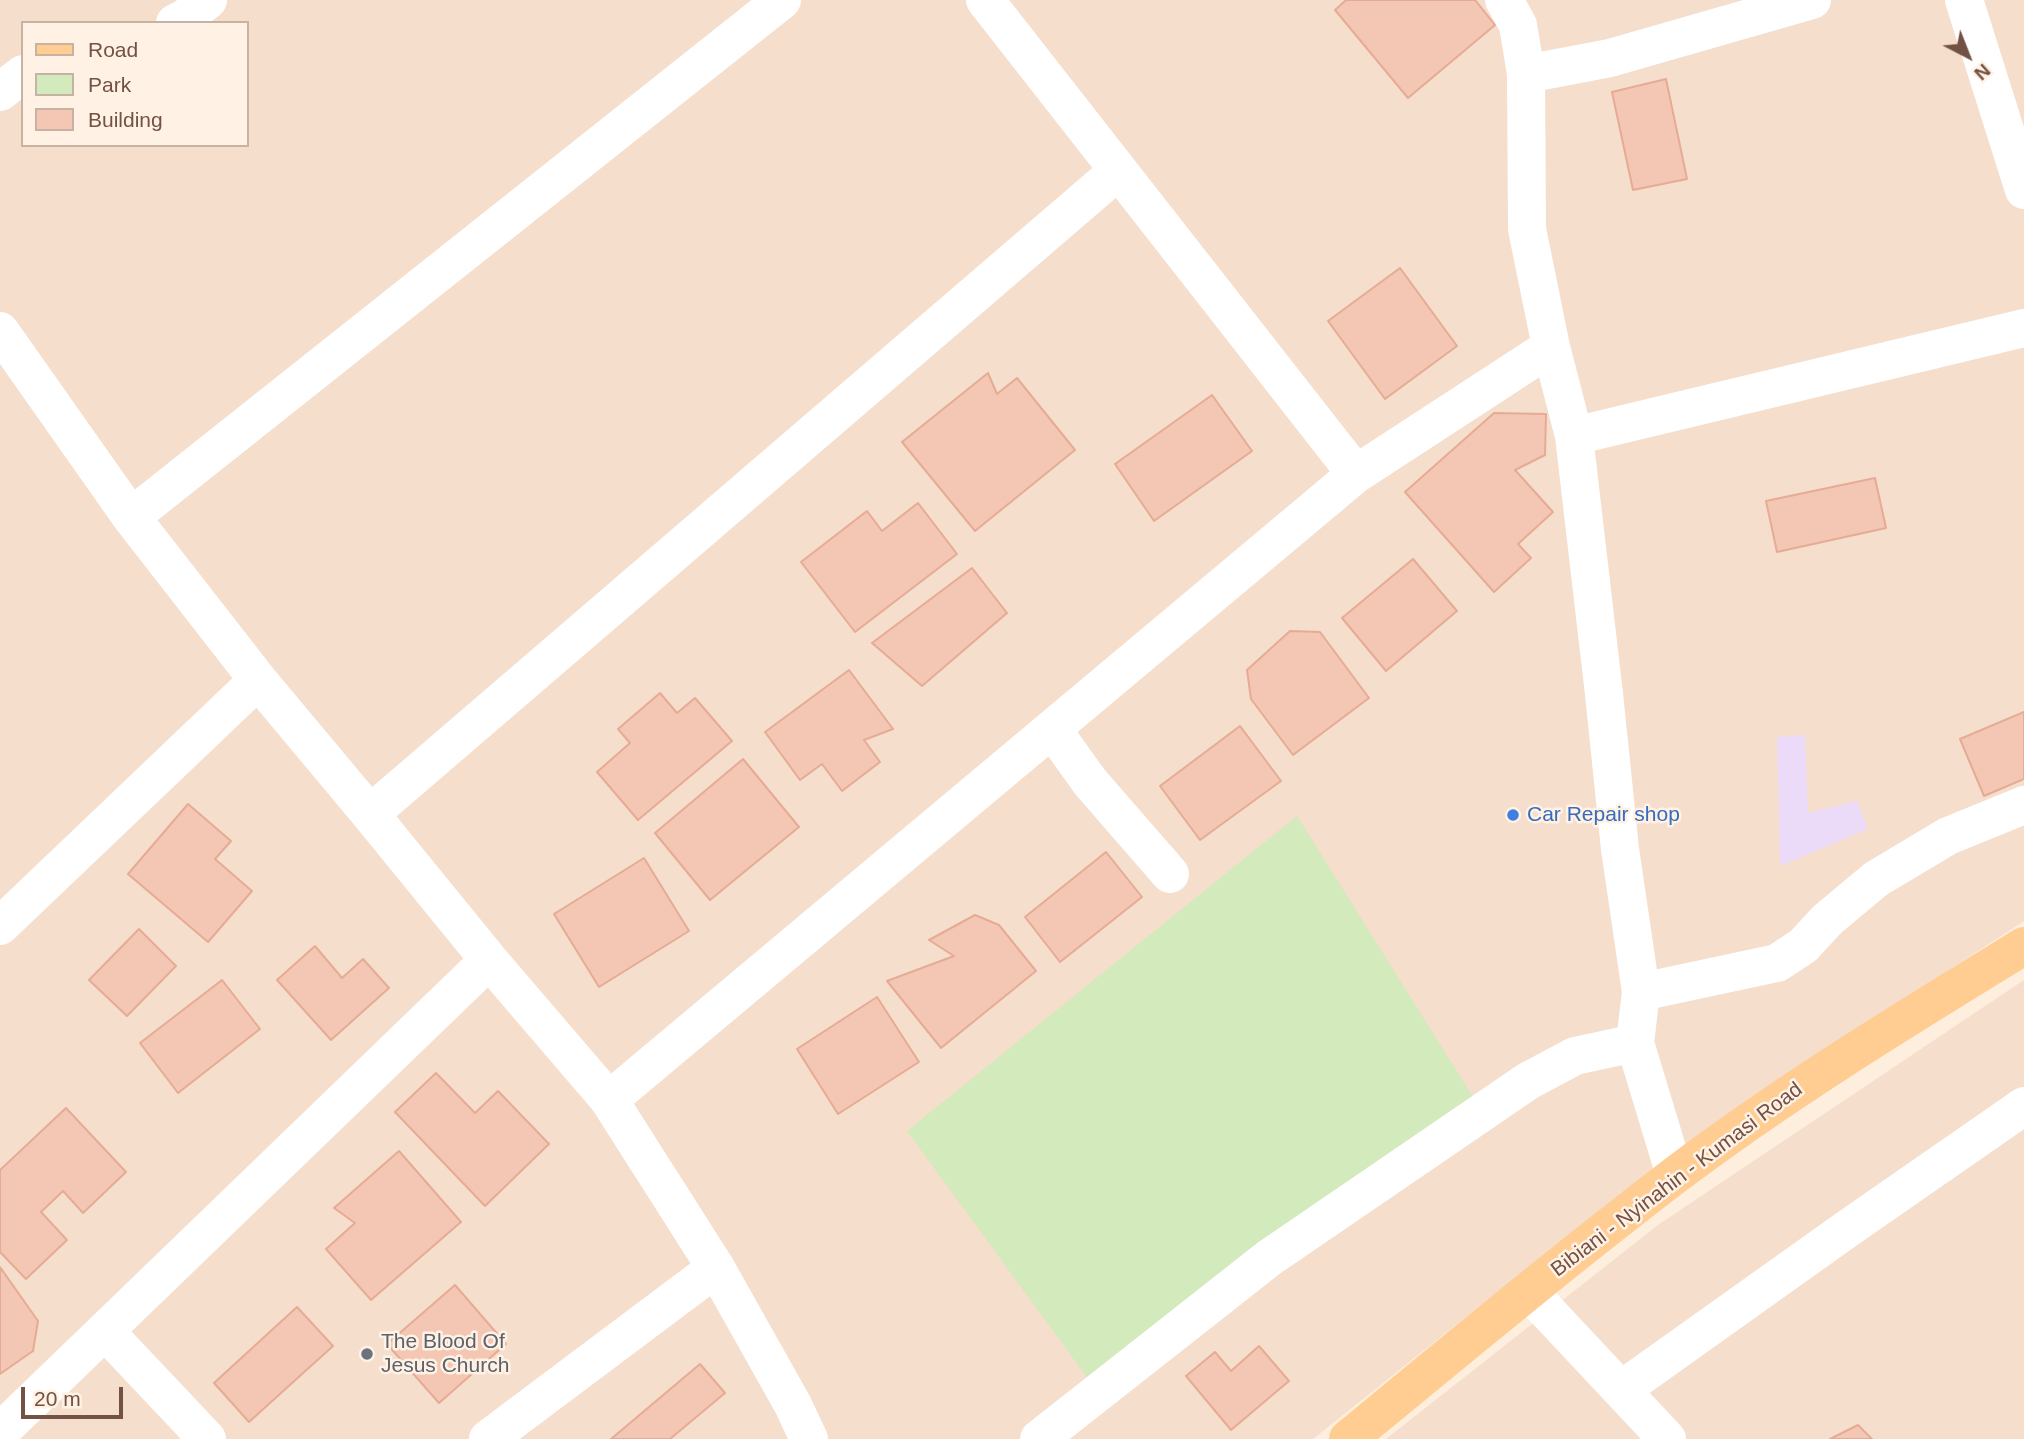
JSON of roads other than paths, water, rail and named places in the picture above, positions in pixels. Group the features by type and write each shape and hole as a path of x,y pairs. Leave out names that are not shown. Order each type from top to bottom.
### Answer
{"main road":[{"name":"Bibiani - Nyinahin - Kumasi Road","path":"1348,1439 1675,1175 1824,1071 2024,946"}],"street":[{"path":"179,21 208,0"},
{"path":"131,517 782,0"},
{"path":"985,0 1356,474"},
{"path":"1504,0 1518,25 1526,74 1527,229 1551,347 1574,436 1620,849 1641,992 1635,1043 1675,1175"},
{"path":"1526,74 1610,58 1812,0"},
{"path":"1964,0 2024,190"},
{"path":"0,92 21,76"},
{"path":"370,814 1118,171"},
{"path":"1574,436 2023,330"},
{"path":"0,331 131,517 258,680 489,960 609,1100 716,1268 793,1405 809,1439"},
{"path":"609,1100 1356,474 1551,347"},
{"path":"0,926 258,680"},
{"path":"1052,729 1090,782 1170,874"},
{"path":"1641,992 1777,963 1802,946 1827,920 1876,879 1948,836 2024,805"},
{"path":"0,1432 489,960"},
{"path":"1039,1439 1269,1258 1528,1082 1575,1056 1635,1043"},
{"path":"1621,1390 1847,1228 2024,1106"},
{"path":"488,1439 716,1268"},
{"path":"1528,1291 1667,1439"},
{"path":"105,1331 207,1439"}],"place":[{"name":"Car Repair shop","path":"1513,815"},
{"name":"The Blood Of Jesus Church","path":"367,1354"}]}
